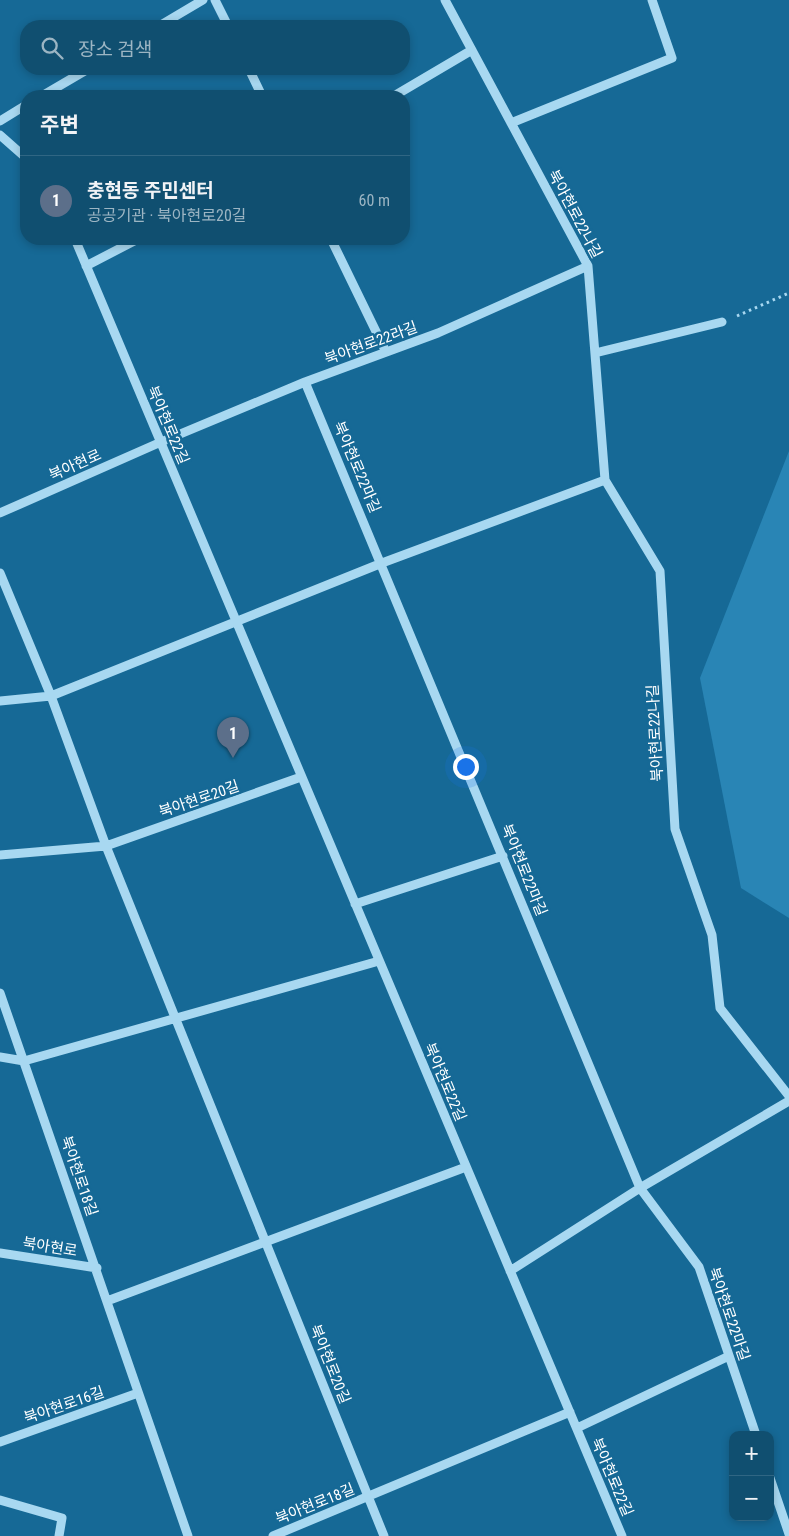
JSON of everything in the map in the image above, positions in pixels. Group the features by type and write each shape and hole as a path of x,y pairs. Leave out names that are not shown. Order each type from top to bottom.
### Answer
{"street":[{"path":"169,20 203,0"},
{"path":"215,0 225,20"},
{"name":"북아현로22나길","path":"445,0 588,266 605,480 660,570 675,829 712,935 720,1008 789,1096"},
{"path":"511,123 672,58 652,0"},
{"path":"404,90 472,50"},
{"path":"52,90 78,75"},
{"path":"251,75 259,90"},
{"path":"0,121 20,109"},
{"path":"0,135 20,153"},
{"name":"북아현로22길","path":"77,245 622,1536"},
{"path":"86,266 126,245"},
{"path":"334,245 386,352"},
{"name":"북아현로22라길","path":"161,442 305,382 438,333 588,266"},
{"path":"595,353 722,322"},
{"name":"북아현로22마길","path":"305,382 640,1188 699,1267 755,1431"},
{"name":"북아현로","path":"0,513 161,442"},
{"path":"0,701 51,696 382,564 605,480"},
{"name":"북아현로20길","path":"0,573 51,696 106,846 384,1536"},
{"name":"북아현로20길","path":"106,846 301,777"},
{"path":"0,855 106,846"},
{"path":"355,904 503,856"},
{"path":"0,1057 24,1061 379,961"},
{"name":"북아현로18길","path":"0,993 97,1268 188,1536"},
{"path":"510,1271 640,1188 789,1101"},
{"path":"107,1301 466,1168"},
{"name":"북아현로","path":"0,1253 97,1268"},
{"name":"북아현로22길","path":"577,1428 729,1356"},
{"name":"북아현로16길","path":"0,1442 138,1393"},
{"path":"368,1496 570,1412"},
{"path":"774,1490 789,1534"},
{"name":"북아현로18길","path":"273,1536 368,1496"},
{"path":"0,1500 62,1518 59,1536"}],"path":[{"path":"722,322 789,293"}],"shaded area":[{"path":"789,451 789,918 741,888 700,678"}],"place":[{"name":"충현동 주민센터","path":"233,758"}]}
